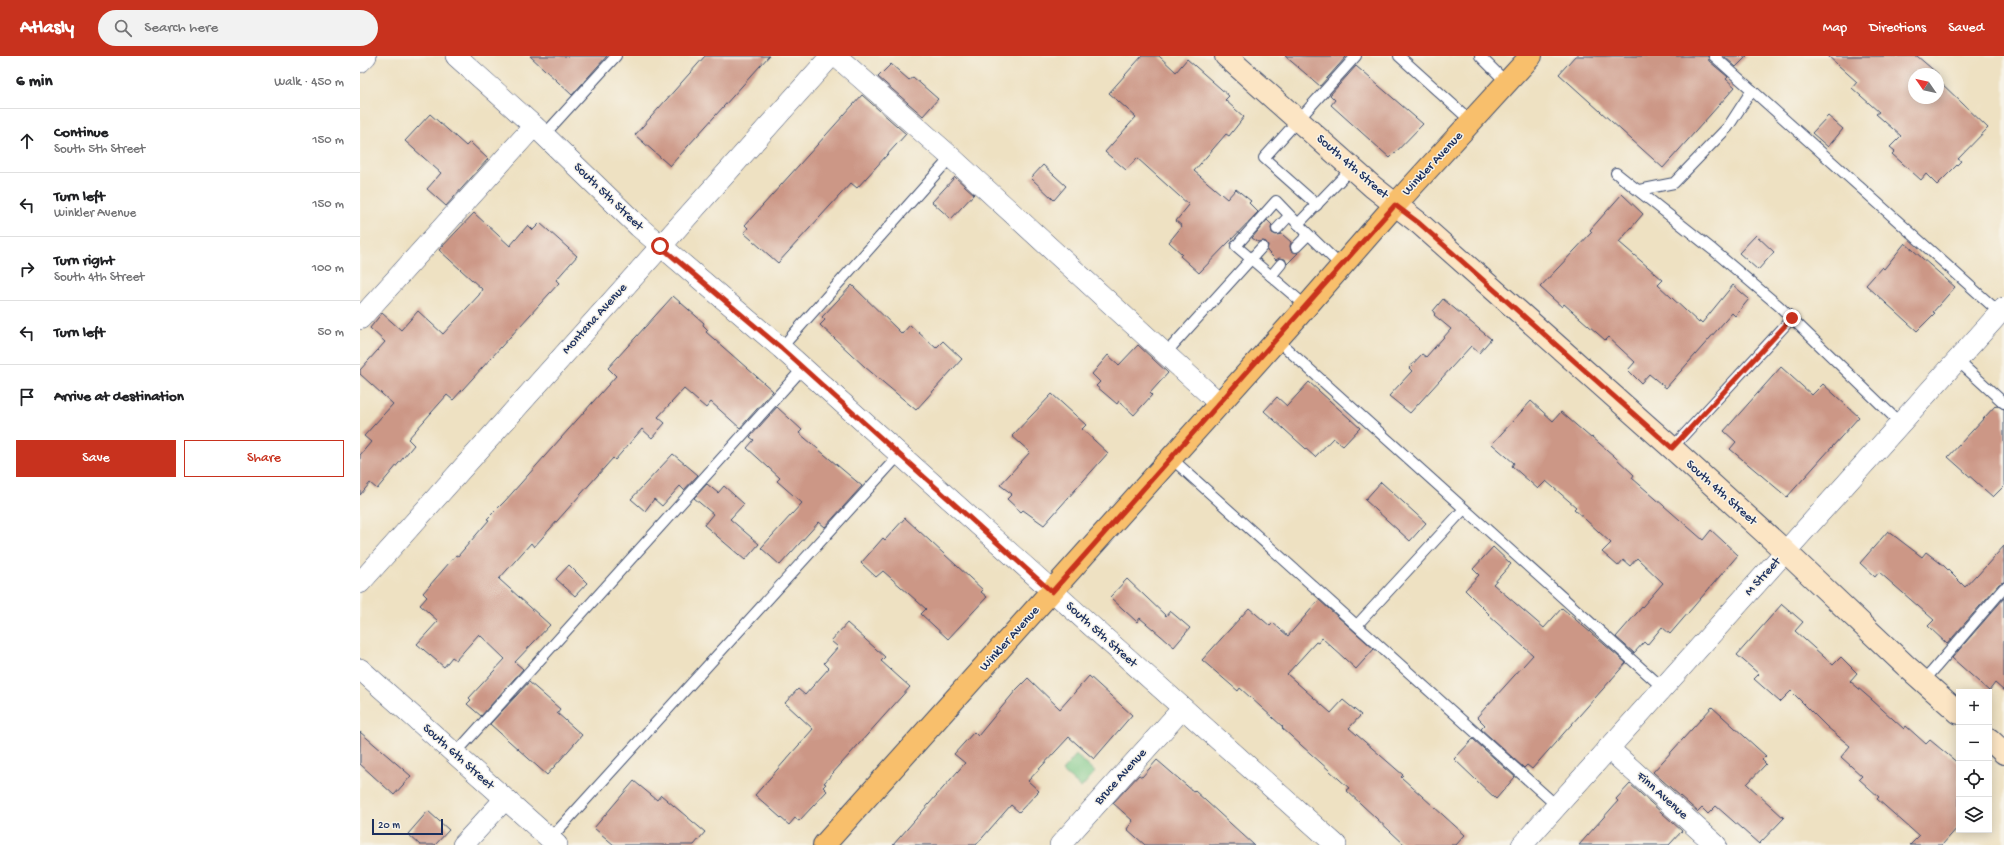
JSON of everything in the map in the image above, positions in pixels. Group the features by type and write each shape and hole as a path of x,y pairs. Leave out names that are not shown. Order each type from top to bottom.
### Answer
{"main road":[{"name":"South 4th Street","path":"1226,56 1352,168 1430,233 1672,448 1956,710"},
{"name":"Winkler Avenue","path":"824,845 1220,404 1395,205 1531,56"}],"street":[{"path":"360,62 366,56"},
{"name":"South 5th Street","path":"456,56 539,131 660,246 781,348 1336,845"},
{"name":"Montana Avenue","path":"360,583 831,56"},
{"path":"836,56 951,158 1220,404"},
{"path":"360,319 539,131"},
{"name":"M Street","path":"1522,845 2002,311"},
{"name":"South 6th Street","path":"360,669 553,842"},
{"name":"Bruce Avenue","path":"1060,845 1183,708"},
{"name":"Finn Avenue","path":"1608,748 1716,845"},
{"path":"462,845 505,799"}],"lane":[{"path":"539,131 616,56"},
{"path":"1317,205 1264,158 1356,56"},
{"path":"1399,56 1472,122"},
{"path":"1480,56 1507,83"},
{"path":"1714,56 2002,311"},
{"path":"1639,190 1674,183 1728,127 1752,90"},
{"path":"781,348 951,158"},
{"path":"1298,224 1352,168"},
{"path":"1616,173 1713,250 1792,318 1901,424"},
{"path":"1306,306 1236,246 1276,201 1308,235 1341,266"},
{"path":"1277,229 1289,216"},
{"path":"1296,247 1308,235"},
{"path":"1165,354 1262,247"},
{"path":"1271,276 1281,264"},
{"path":"1672,448 1792,318"},
{"path":"1277,340 1663,688"},
{"path":"1957,360 2004,403"},
{"path":"455,754 803,368"},
{"path":"553,842 900,454"},
{"path":"1171,458 1557,806"},
{"path":"1357,625 1464,509"},
{"path":"1924,681 2004,588"}],"green space":[{"path":"1076,755 1095,772 1081,788 1062,771"}],"building":[{"path":"530,56 607,56 572,95"},
{"path":"705,56 769,56 670,166 635,135"},
{"path":"1142,56 1159,56 1176,72 1187,59 1229,96 1225,100 1244,117 1229,136 1226,134 1194,171 1227,199 1236,189 1251,201 1249,203 1258,212 1199,273 1180,256 1182,254 1169,242 1182,226 1176,221 1189,205 1137,158 1126,170 1105,152 1136,117 1109,93"},
{"path":"1285,56 1345,56 1346,57 1320,86"},
{"path":"1575,56 1708,56 1709,61 1728,77 1726,79 1735,87 1663,168 1559,74"},
{"path":"1724,56 1747,56 1736,67"},
{"path":"1828,56 1917,56 1931,68 1908,68 1908,104 1944,104 1944,86 1988,128 1958,159 1961,161 1937,185 1926,174 1921,180 1892,154 1895,151 1890,147 1901,136 1876,114 1879,112 1852,88 1857,82"},
{"path":"891,64 909,80 913,77 938,99 923,116 878,77"},
{"path":"1356,66 1423,124 1390,158 1331,105 1335,100 1330,95"},
{"path":"862,95 906,134 857,188 851,183 778,263 744,233 748,228 745,225"},
{"path":"430,114 466,146 470,142 488,159 446,206 427,189 441,173 405,141"},
{"path":"1828,116 1843,129 1828,147 1812,133"},
{"path":"1043,165 1066,186 1054,200 1031,178"},
{"path":"955,177 974,194 951,219 932,202"},
{"path":"1622,194 1643,214 1619,242 1663,280 1658,285 1699,323 1700,321 1702,323 1733,285 1749,299 1735,316 1732,313 1666,388 1649,374 1641,383 1628,370 1635,362 1608,337 1605,340 1564,304 1562,307 1540,287 1592,232 1590,230"},
{"path":"474,213 510,246 528,225 533,230 540,223 577,256 556,280 559,283 453,400 447,395 408,439 414,445 377,489 370,483 360,495 360,455 371,442 364,436 393,404 360,374 360,370 385,342 370,328 382,313 401,330 418,311 443,334 479,295 482,289 439,250"},
{"path":"1267,220 1272,225 1272,233 1276,235 1282,234 1291,242 1291,251 1298,253 1287,264 1285,259 1279,258 1276,260 1267,251 1268,245 1266,242 1258,242 1252,238"},
{"path":"1756,235 1774,252 1758,270 1739,253"},
{"path":"1905,243 1955,287 1933,312 1935,313 1917,331 1866,285 1882,267 1884,269"},
{"path":"852,285 902,334 910,325 936,348 943,341 962,359 916,410 865,367 820,325 825,320 822,317"},
{"path":"673,296 704,323 703,325 708,330 706,332 773,391 740,428 711,402 706,408 684,389 658,417 665,423 652,438 642,429 615,460 613,458 534,547 531,543 499,579 550,625 515,662 523,669 481,716 467,704 471,700 469,698 505,659 479,634 456,660 452,657 444,667 417,644 438,621 420,605 427,597 423,593 456,555 458,556 489,520 487,519 505,501 616,376 608,368"},
{"path":"1443,299 1491,339 1479,353 1471,346 1410,413 1389,396 1412,371 1409,368 1422,354 1426,357 1451,329 1434,315 1435,314 1433,311"},
{"path":"1138,345 1168,373 1150,393 1152,395 1134,415 1119,401 1117,404 1096,386 1100,382 1092,374 1108,355 1119,365"},
{"path":"1781,367 1812,395 1823,384 1859,417 1787,497 1730,449 1736,442 1724,431"},
{"path":"1309,382 1360,428 1343,446 1333,438 1315,457 1264,411 1277,397 1287,406"},
{"path":"1052,394 1086,425 1082,429 1108,453 1044,525 1023,510 1021,512 1007,499 1012,494 1000,485 1030,452 1012,436"},
{"path":"1531,401 1553,421 1561,412 1614,456 1634,475 1632,478 1703,540 1711,530 1738,555 1670,634 1662,627 1647,645 1644,642 1634,653 1616,637 1663,583 1637,558 1630,566 1623,560 1618,566 1602,552 1611,543 1574,509 1576,507 1546,481 1538,489 1512,466 1514,463 1492,444"},
{"path":"1996,405 2004,409 2004,486 1993,497 1948,457"},
{"path":"777,407 802,430 799,433 862,486 825,527 819,522 780,565 761,548 802,503 777,481 780,478 747,448 754,440 750,437"},
{"path":"673,454 698,475 684,490 680,486 662,506 654,499 645,511 631,499"},
{"path":"1381,482 1426,523 1410,541 1365,500"},
{"path":"707,484 718,493 724,486 744,504 730,519 759,544 745,560 704,525 713,514 694,498"},
{"path":"905,518 983,590 981,592 987,597 948,639 921,614 926,609 883,571 876,577 861,563 883,538 885,540"},
{"path":"1888,531 1922,557 1926,552 1944,566 1965,587 2004,546 2004,582 1999,584 1947,644 1928,626 1934,620 1879,572 1875,577 1860,563"},
{"path":"1493,547 1511,564 1493,584 1544,628 1562,608 1626,663 1532,769 1527,765 1524,768 1481,729 1485,725 1477,717 1533,655 1488,615 1489,614 1465,590 1479,575 1473,569"},
{"path":"569,565 587,583 575,596 556,579"},
{"path":"1127,579 1166,616 1170,611 1190,628 1174,647 1140,618 1137,622 1110,597"},
{"path":"2004,598 2004,691 1995,683 1990,689 1987,689 1952,658"},
{"path":"1319,600 1374,649 1356,669 1322,638 1318,643 1316,642 1287,674 1331,713 1343,700 1361,715 1349,728 1403,775 1401,777 1465,835 1456,845 1405,845 1346,790 1349,788 1282,728 1283,727 1240,688 1238,691 1202,660 1249,608 1270,626 1273,623 1288,636"},
{"path":"1782,604 1803,622 1795,631 1833,665 1841,657 1857,673 1850,681 1904,729 1906,726 1926,744 1930,740 1956,762 1956,829 1942,845 1910,845 1919,836 1877,799 1879,797 1859,779 1862,776 1841,757 1850,746 1827,727 1791,691 1780,702 1754,679 1759,674 1737,655"},
{"path":"847,623 885,657 881,661 910,687 824,783 826,784 823,787 827,791 799,821 795,818 789,825 755,795 813,729 785,703 798,689 805,695 829,668 824,663 838,647 831,641"},
{"path":"1089,676 1132,715 1094,759 1069,737 1028,781 1039,791 1019,812 1011,805 976,845 893,845 965,763 954,754 974,732 978,736 1016,690 1028,678 1060,709"},
{"path":"529,682 560,709 557,713 582,735 547,775 490,724"},
{"path":"1712,707 1766,756 1762,760 1766,764 1747,784 1784,818 1759,844 1716,806 1708,814 1702,808 1698,812 1653,772"},
{"path":"360,732 411,776 394,795 360,764"},
{"path":"1473,739 1515,777 1496,799 1454,759"},
{"path":"1157,760 1194,792 1195,791 1254,845 1145,845 1127,829 1133,821 1113,803 1139,775 1142,777"},
{"path":"634,781 657,800 661,795 705,832 694,845 614,845 594,828"},
{"path":"1630,784 1682,831 1669,845 1579,845 1618,801 1616,799"},
{"path":"428,811 449,830 435,845 420,845 408,834"}],"route":[{"path":"660,246 781,348 1052,592 1395,205 1419,223 1672,448 1792,318"}]}
